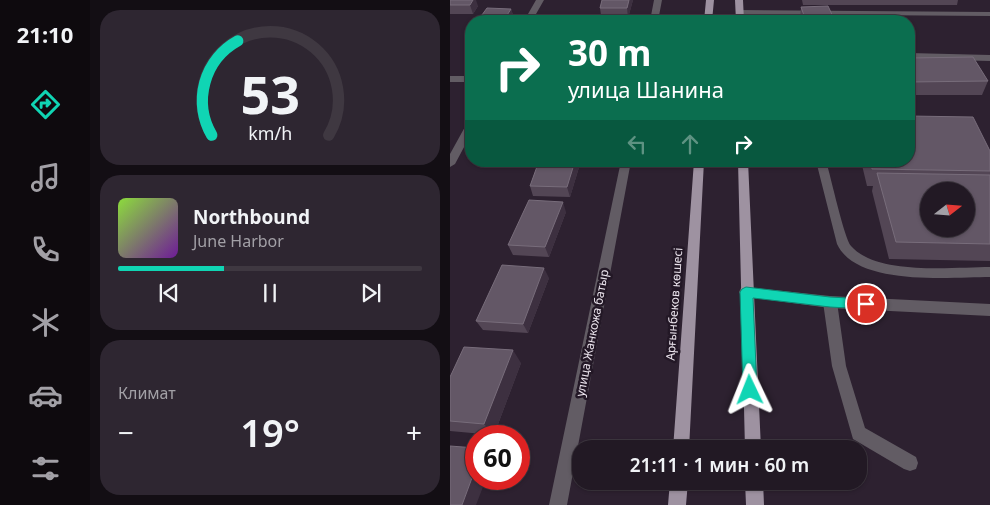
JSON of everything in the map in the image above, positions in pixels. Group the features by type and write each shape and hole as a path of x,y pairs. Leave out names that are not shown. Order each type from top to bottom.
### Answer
{"main road":[{"path":"709,15 710,0"},
{"path":"739,0 740,12"},
{"name":"Арғынбеков көшесі","path":"682,440 699,167"},
{"path":"743,167 753,440"},
{"path":"677,505 678,490"},
{"path":"754,490 755,505"}],"street":[{"path":"531,15 540,0"},
{"path":"655,15 658,0"},
{"path":"740,12 990,14"},
{"path":"915,56 990,58"},
{"path":"450,79 465,79"},
{"path":"450,164 465,136"},
{"name":"улица Жанкожа батыр","path":"558,505 625,167"},
{"path":"823,167 845,248 860,260 892,271 990,272"},
{"path":"746,292 830,302 990,310"},
{"path":"830,302 839,366 860,433 910,463"}],"building":[{"path":"450,0 473,0 470,5 450,5"},
{"path":"602,0 629,0 627,8 600,8"},
{"path":"828,6 832,15 804,15 801,7"},
{"path":"487,8 511,9 507,15 482,15"},
{"path":"973,57 988,81 915,82 915,58"},
{"path":"915,116 973,117 990,151 990,171 872,169 872,167 915,167"},
{"path":"537,167 573,167 567,187 530,186"},
{"path":"877,173 990,175 990,244 896,242"},
{"path":"529,200 563,202 545,247 508,245"},
{"path":"502,265 544,268 523,324 476,321"},
{"path":"464,347 513,350 484,424 450,421 450,377"},
{"path":"450,446 465,447 465,490 468,490 462,505 450,505"}],"route":[{"path":"750,390 746,292 830,302 866,304"}]}
